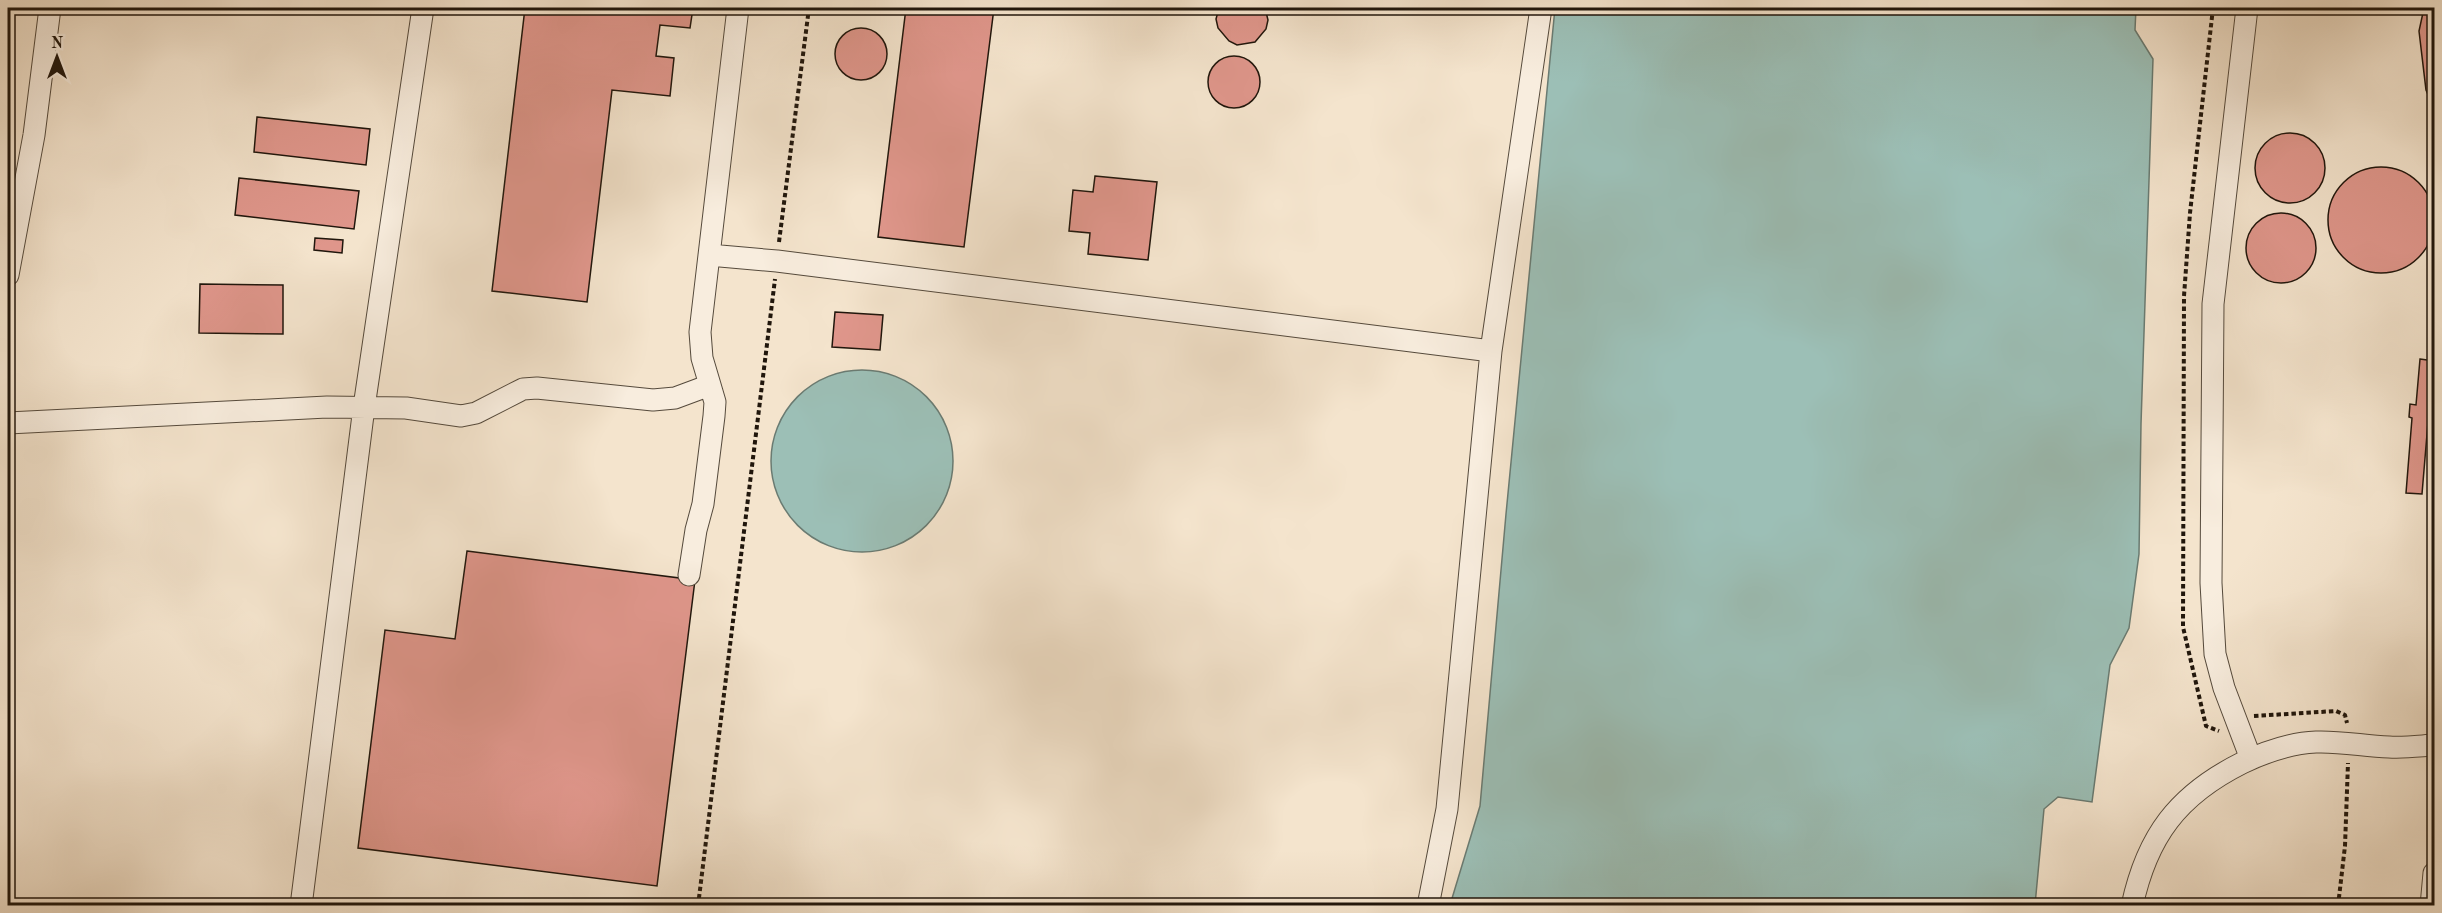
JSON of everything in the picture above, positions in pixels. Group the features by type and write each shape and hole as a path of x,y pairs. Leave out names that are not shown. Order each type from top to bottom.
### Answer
{"street":[{"path":"8,275 34,135 50,8"},
{"path":"301,906 364,407 423,8"},
{"path":"689,575 702,504 714,416 715,402 702,358 700,332 738,8"},
{"path":"1428,906 1447,808 1491,351 1541,8"},
{"path":"2247,8 2213,304 2211,583 2215,654 2227,697 2251,759"},
{"path":"709,255 777,261 1491,351"},
{"path":"8,423 327,407 406,408 461,416 476,413 523,389 547,389 653,400 675,398 710,385"},
{"path":"2132,906 2141,868 2173,814 2191,795 2218,776 2278,748 2310,742 2387,747 2434,745"},
{"path":"2431,906 2434,873"}],"path":[{"path":"698,906 809,8"}],"water":[{"path":"1555,8 2136,8 2135,30 2153,59 2139,554 2129,628 2110,665 2092,802 2058,797 2044,809 2035,905 1450,905 1480,806"},
{"path":"862,370 880,371 897,377 913,385 927,396 938,410 946,426 952,443 952,479 946,496 938,512 927,526 913,537 897,545 880,551 862,552 844,551 827,545 811,537 797,526 786,512 778,496 772,479 771,461 772,443 778,426 786,410 797,396 811,385 827,377 844,371"}],"building":[{"path":"525,8 693,8 690,28 660,25 656,56 674,58 670,96 612,90 587,302 492,291"},
{"path":"906,8 994,8 964,247 878,237"},
{"path":"1219,8 1265,8 1268,20 1266,29 1255,42 1237,45 1229,41 1218,28 1216,19"},
{"path":"2424,8 2434,8 2434,108 2426,90 2419,31"},
{"path":"861,28 871,30 879,36 885,44 887,54 885,64 879,72 871,78 861,80 851,78 843,72 837,64 835,54 837,44 843,36 851,30"},
{"path":"1234,56 1248,60 1256,68 1260,82 1256,96 1248,104 1234,108 1220,104 1212,96 1208,82 1212,68 1220,60"},
{"path":"257,117 370,129 366,165 254,152"},
{"path":"2290,133 2309,139 2319,149 2325,168 2319,187 2309,197 2290,203 2271,197 2261,187 2255,168 2261,149 2271,139"},
{"path":"2381,167 2401,171 2419,182 2430,200 2434,220 2430,240 2419,258 2401,269 2381,273 2361,269 2343,258 2332,240 2328,220 2332,200 2343,182 2361,171"},
{"path":"1095,176 1157,182 1148,260 1088,254 1090,233 1069,231 1073,190 1093,192"},
{"path":"239,178 359,191 354,229 235,215"},
{"path":"2281,213 2300,219 2310,229 2316,248 2310,267 2300,277 2281,283 2262,277 2252,267 2246,248 2252,229 2262,219"},
{"path":"315,238 343,240 342,253 314,250"},
{"path":"200,284 283,285 283,334 199,333"},
{"path":"835,312 883,315 880,350 832,347"},
{"path":"2420,359 2434,361 2431,409 2434,410 2434,423 2428,422 2422,494 2406,493 2412,418 2409,417 2410,404 2416,405"},
{"path":"467,551 695,580 657,886 358,848 385,630 455,639"}]}
